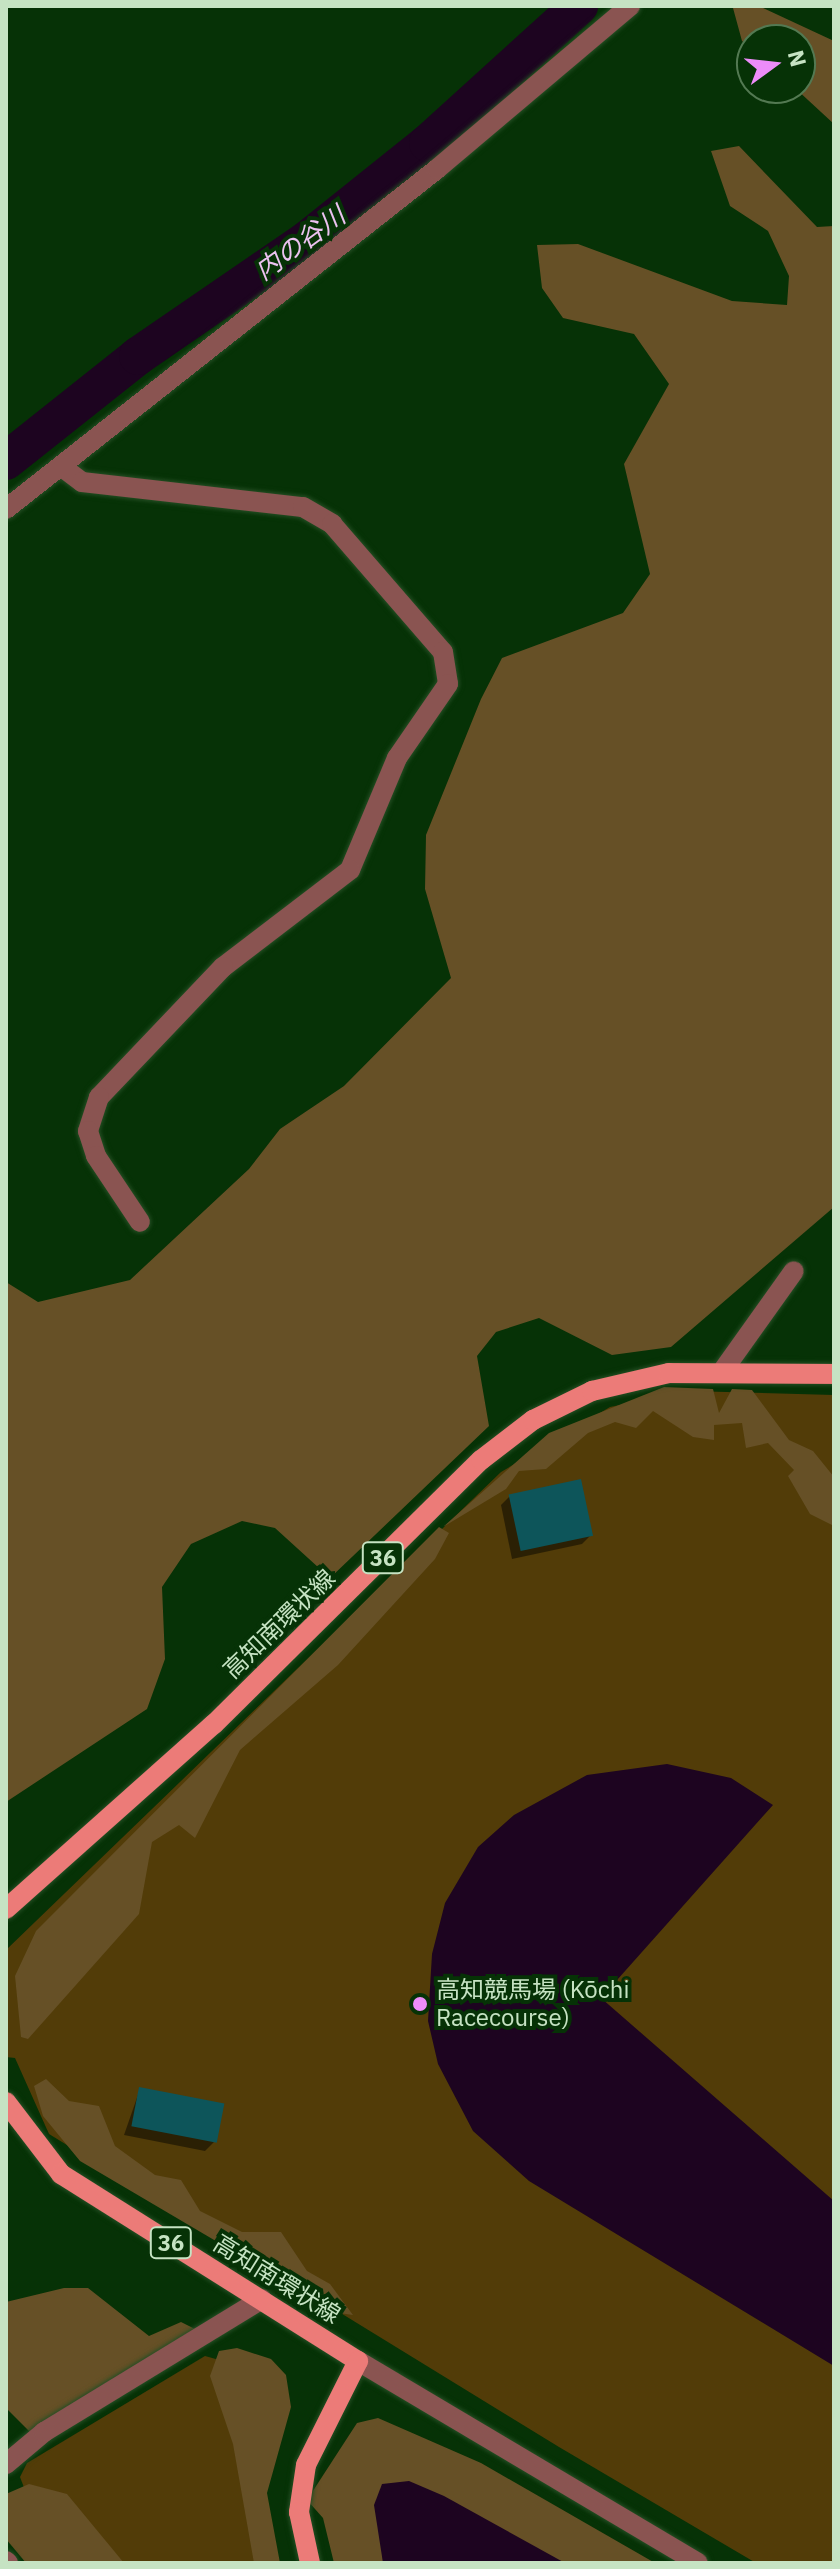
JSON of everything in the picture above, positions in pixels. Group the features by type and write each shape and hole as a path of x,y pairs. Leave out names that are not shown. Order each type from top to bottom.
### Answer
{"main road":[{"name":"高知南環状線","path":"6,1909 214,1724 506,1439 592,1391 724,1369 834,1374"},
{"name":"高知南環状線","path":"6,2102 61,2174 358,2361"},
{"path":"310,2563 299,2512 306,2465 358,2361"}],"street":[{"path":"6,509 62,467 630,6"},
{"path":"62,467 82,482 303,507 332,524 443,652 448,684 397,758 350,870 223,967 99,1097 88,1131 96,1156 140,1222"},
{"path":"724,1369 794,1271"},
{"path":"6,2464 44,2432 262,2299"},
{"path":"358,2361 698,2563"}],"shaded area":[{"path":"761,7 798,24 737,24 733,8"},
{"path":"816,33 834,41 834,124 812,104 816,104"},
{"path":"739,146 817,227 834,226 834,1207 671,1347 612,1355 539,1318 496,1332 477,1356 489,1426 330,1578 275,1528 242,1521 191,1544 162,1587 165,1659 147,1709 6,1802 6,1282 38,1302 130,1280 249,1169 280,1129 344,1086 451,978 425,889 426,835 481,699 502,658 623,613 650,574 624,464 669,384 634,334 563,318 542,288 537,245 578,244 732,301 787,305 789,276 768,231 730,206 711,151"},
{"path":"664,1387 713,1389 719,1413 732,1389 752,1390 789,1440 813,1451 834,1477 834,1526 810,1514 788,1476 794,1470 768,1443 746,1448 742,1423 714,1425 714,1440 693,1437 653,1411 636,1428 615,1422 588,1433 546,1469 519,1471 506,1489 443,1527 549,1433"},
{"name":"高知競馬場 (Kōchi Racecourse)","path":"690,1391 834,1395 834,2563 756,2563 559,2447 49,2134 15,2058 6,2057 6,1950 501,1472 610,1407"},
{"path":"439,1527 449,1533 435,1559 338,1665 240,1750 195,1838 179,1825 152,1842 139,1914 28,2039 21,2037 15,1976 36,1931"},
{"path":"667,1764 731,1778 773,1805 601,1998 834,2201 834,2366 529,2181 473,2131 438,2064 428,2021 432,1954 445,1903 478,1847 514,1815 587,1775"},
{"path":"46,2079 69,2101 99,2106 115,2146 155,2175 181,2180 200,2211 242,2232 281,2232 307,2271 330,2284 353,2315 332,2312 242,2247 226,2247 80,2161 43,2116 34,2086"},
{"path":"64,2288 88,2288 149,2336 181,2322 201,2332 30,2432 6,2408 6,2302"},
{"path":"237,2348 271,2359 286,2375 291,2407 267,2493 280,2563 254,2563 233,2444 210,2376 219,2351"},
{"path":"205,2356 223,2361 267,2563 95,2563 28,2498 20,2477 27,2463"},
{"path":"378,2418 481,2463 655,2563 334,2563 323,2518 307,2500 357,2423"},
{"path":"409,2481 444,2496 565,2563 383,2563 374,2505 382,2484"},
{"path":"29,2484 67,2494 124,2563 26,2563 6,2539 6,2494"}],"building":[{"path":"581,1479 593,1536 521,1551 509,1494"},
{"path":"139,2087 224,2104 217,2143 131,2126"}],"waterway":[{"name":"内の谷川","path":"6,461 138,356 308,239 428,143 579,6"}],"place":[{"name":"高知競馬場 (Kōchi Racecourse)","path":"420,2004"}]}
